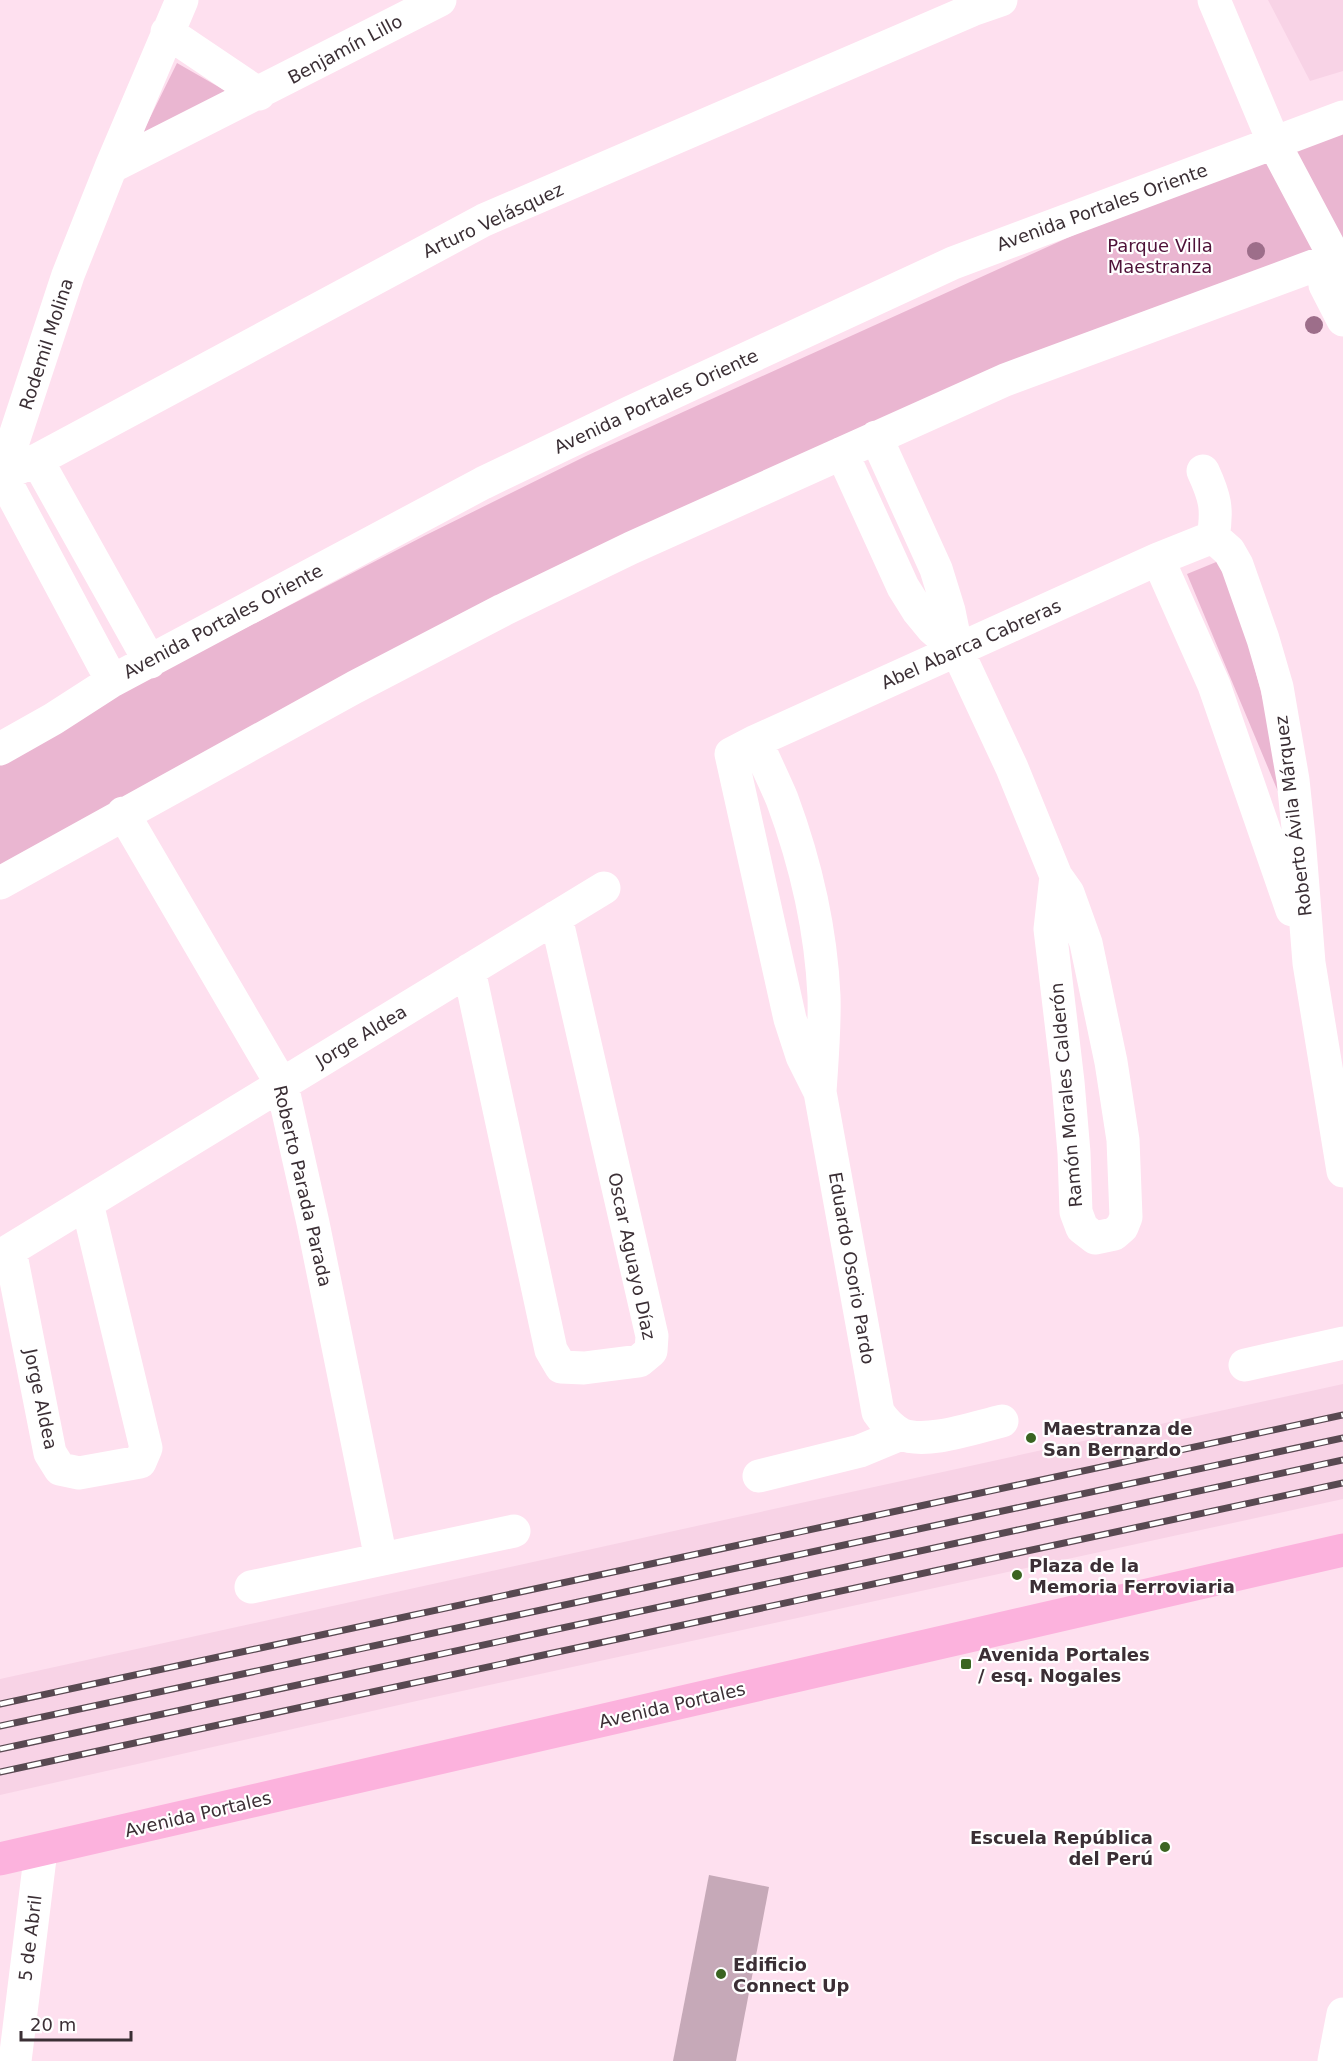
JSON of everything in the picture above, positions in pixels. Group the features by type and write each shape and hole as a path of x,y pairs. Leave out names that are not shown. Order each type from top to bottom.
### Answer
{"main road":[{"name":"Avenida Portales","path":"0,1859 1343,1550"}],"street":[{"name":"Rodemil Molina","path":"2,476 68,275 182,0"},
{"path":"1214,0 1274,143 1340,258"},
{"name":"Benjamín Lillo","path":"111,167 259,94 434,1"},
{"name":"Arturo Velásquez","path":"2,476 37,460 484,220 981,4"},
{"path":"168,32 259,94"},
{"name":"Avenida Portales Oriente","path":"0,749 53,719 112,681 483,483 631,412 953,263 1343,117"},
{"path":"1340,258 1325,285 1343,320"},
{"path":"0,883 123,813 355,687 503,610 631,548 1005,380 1340,258"},
{"name":"Ramón Morales Calderón","path":"876,437 936,569 949,611 957,650 1012,768 1056,876 1068,892 1089,953 1111,1062 1123,1140 1126,1217 1122,1227 1106,1237 1095,1238 1089,1235 1082,1228 1076,1212 1068,1082 1050,929 1056,876"},
{"name":"Ramón Morales Calderón","path":"842,453 903,587 932,628 957,650"},
{"path":"37,460 150,662"},
{"path":"1203,471 1216,504 1217,515 1213,537"},
{"path":"2,476 112,681"},
{"name":"Abel Abarca Cabreras","path":"743,748 1158,559 1213,537"},
{"name":"Roberto Ávila Márquez","path":"1213,537 1229,551 1237,565 1277,687 1286,735 1299,837 1309,963 1343,1171"},
{"name":"Roberto Ávila Márquez","path":"1158,559 1214,685 1274,853 1309,963"},
{"name":"Eduardo Osorio Pardo","path":"743,748 789,1018 802,1056 820,1092"},
{"name":"Eduardo Osorio Pardo","path":"743,748 782,800 811,902 824,995 824,1041 820,1092 878,1412 888,1425 901,1434"},
{"name":"Roberto Parada Parada","path":"123,813 282,1084 313,1223 381,1559"},
{"name":"Jorge Aldea","path":"87,1203 146,1448 140,1462 79,1473 60,1468 50,1453 10,1251 87,1203 604,888"},
{"name":"Oscar Aguayo Díaz","path":"469,970 551,1350 561,1366 584,1368 639,1361 651,1351 652,1336 556,917"},
{"path":"1245,1365 1343,1343"},
{"path":"759,1476 860,1451 901,1434 916,1438 931,1437 1002,1421"},
{"path":"251,1587 514,1531"},
{"name":"5 de Abril","path":"15,2061 40,1850"},
{"path":"1334,2061 1343,2014"}],"shaded area":[{"path":"1268,0 1343,0 1343,71 1310,81"},
{"path":"1343,1384 1343,1499 421,1700 0,1795 0,1679"}],"green space":[{"path":"177,63 231,94 140,138"},
{"name":"Parque Villa Maestranza","path":"1343,132 1343,245 983,380 0,874 0,762 135,685 424,536 586,456 1140,205"},
{"path":"1226,558 1302,849 1187,574"}],"building":[{"name":"Edificio Connect Up","path":"709,1875 769,1887 736,2061 673,2061"}],"railway":[{"path":"0,1704 1343,1415"},
{"path":"0,1726 1343,1438"},
{"path":"0,1749 1343,1460"},
{"path":"0,1772 1343,1483"}],"place":[{"name":"Maestranza de San Bernardo","path":"1031,1438"},
{"name":"Plaza de la Memoria Ferroviaria","path":"1017,1575"},
{"name":"Avenida Portales / esq. Nogales","path":"966,1664"},
{"name":"Escuela República del Perú","path":"1165,1847"},
{"name":"Edificio Connect Up","path":"721,1974"}]}
